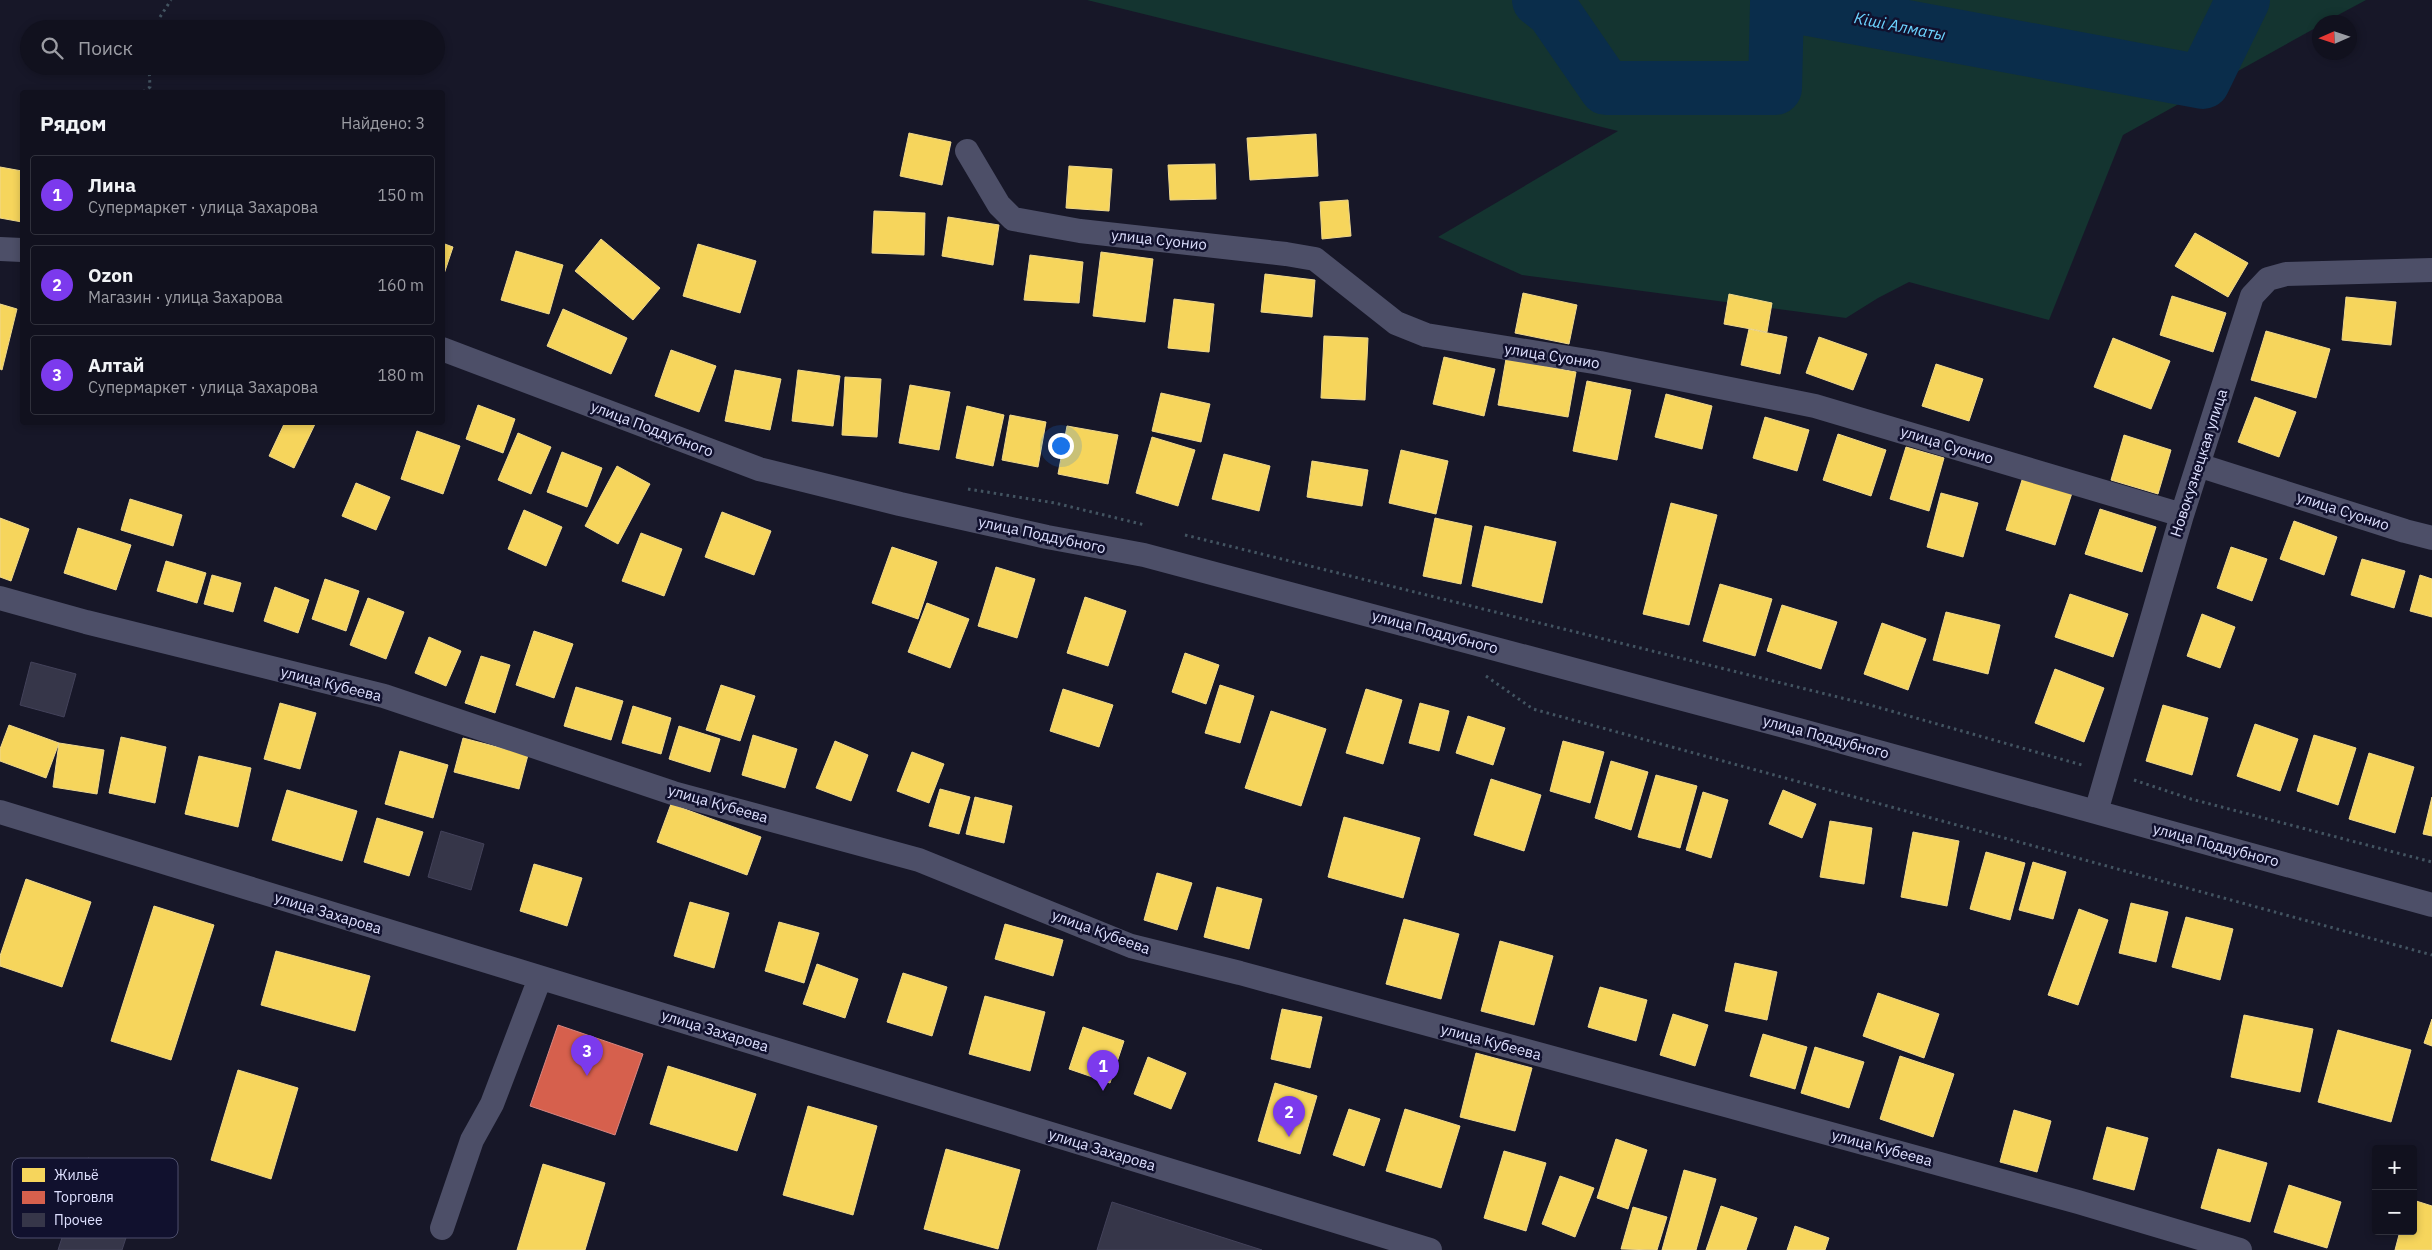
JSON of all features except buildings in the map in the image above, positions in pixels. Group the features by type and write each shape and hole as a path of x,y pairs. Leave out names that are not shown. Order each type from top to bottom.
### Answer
{"street":[{"name":"улица Суонио","path":"967,151 999,206 1013,219 1080,231 1286,254 1315,259 1396,323 1426,335 1600,363 1815,406 2182,515"},
{"path":"0,249 20,250"},
{"name":"Новокузнецкая улица","path":"2096,812 2182,515 2252,296 2268,279 2286,274 2432,270"},
{"name":"улица Поддубного","path":"445,350 759,469 909,506 1047,537 1144,555 1799,730 2432,904"},
{"name":"улица Суонио","path":"2198,465 2432,538"},
{"name":"улица Кубеева","path":"0,598 86,622 384,696 673,792 919,860 1131,946 1240,972 2078,1202 2240,1250"},
{"name":"улица Захарова","path":"0,812 1430,1250"},
{"path":"442,1228 472,1140 492,1104 540,978"}],"path":[{"path":"159,20 171,0"},
{"path":"146,90 150,87 149,75"},
{"path":"959,488 1055,503 1152,527"},
{"path":"1181,534 1870,705 2108,772 2191,799 2432,862"},
{"path":"1478,671 1533,709 2432,955"}],"green space":[{"path":"1087,0 2366,0 2338,15 2312,15 2312,30 2123,135 2049,320 1909,282 1846,318 1522,275 1438,237 1618,131"}],"waterway":[{"name":"Кіші Алматы","path":"1539,0 1553,11 1606,88 1775,88 1777,3 2203,82 2243,0"}],"place":[{"name":"Алтай","path":"587,1076"},
{"name":"Лина","path":"1103,1091"},
{"name":"Ozon","path":"1289,1137"}]}
